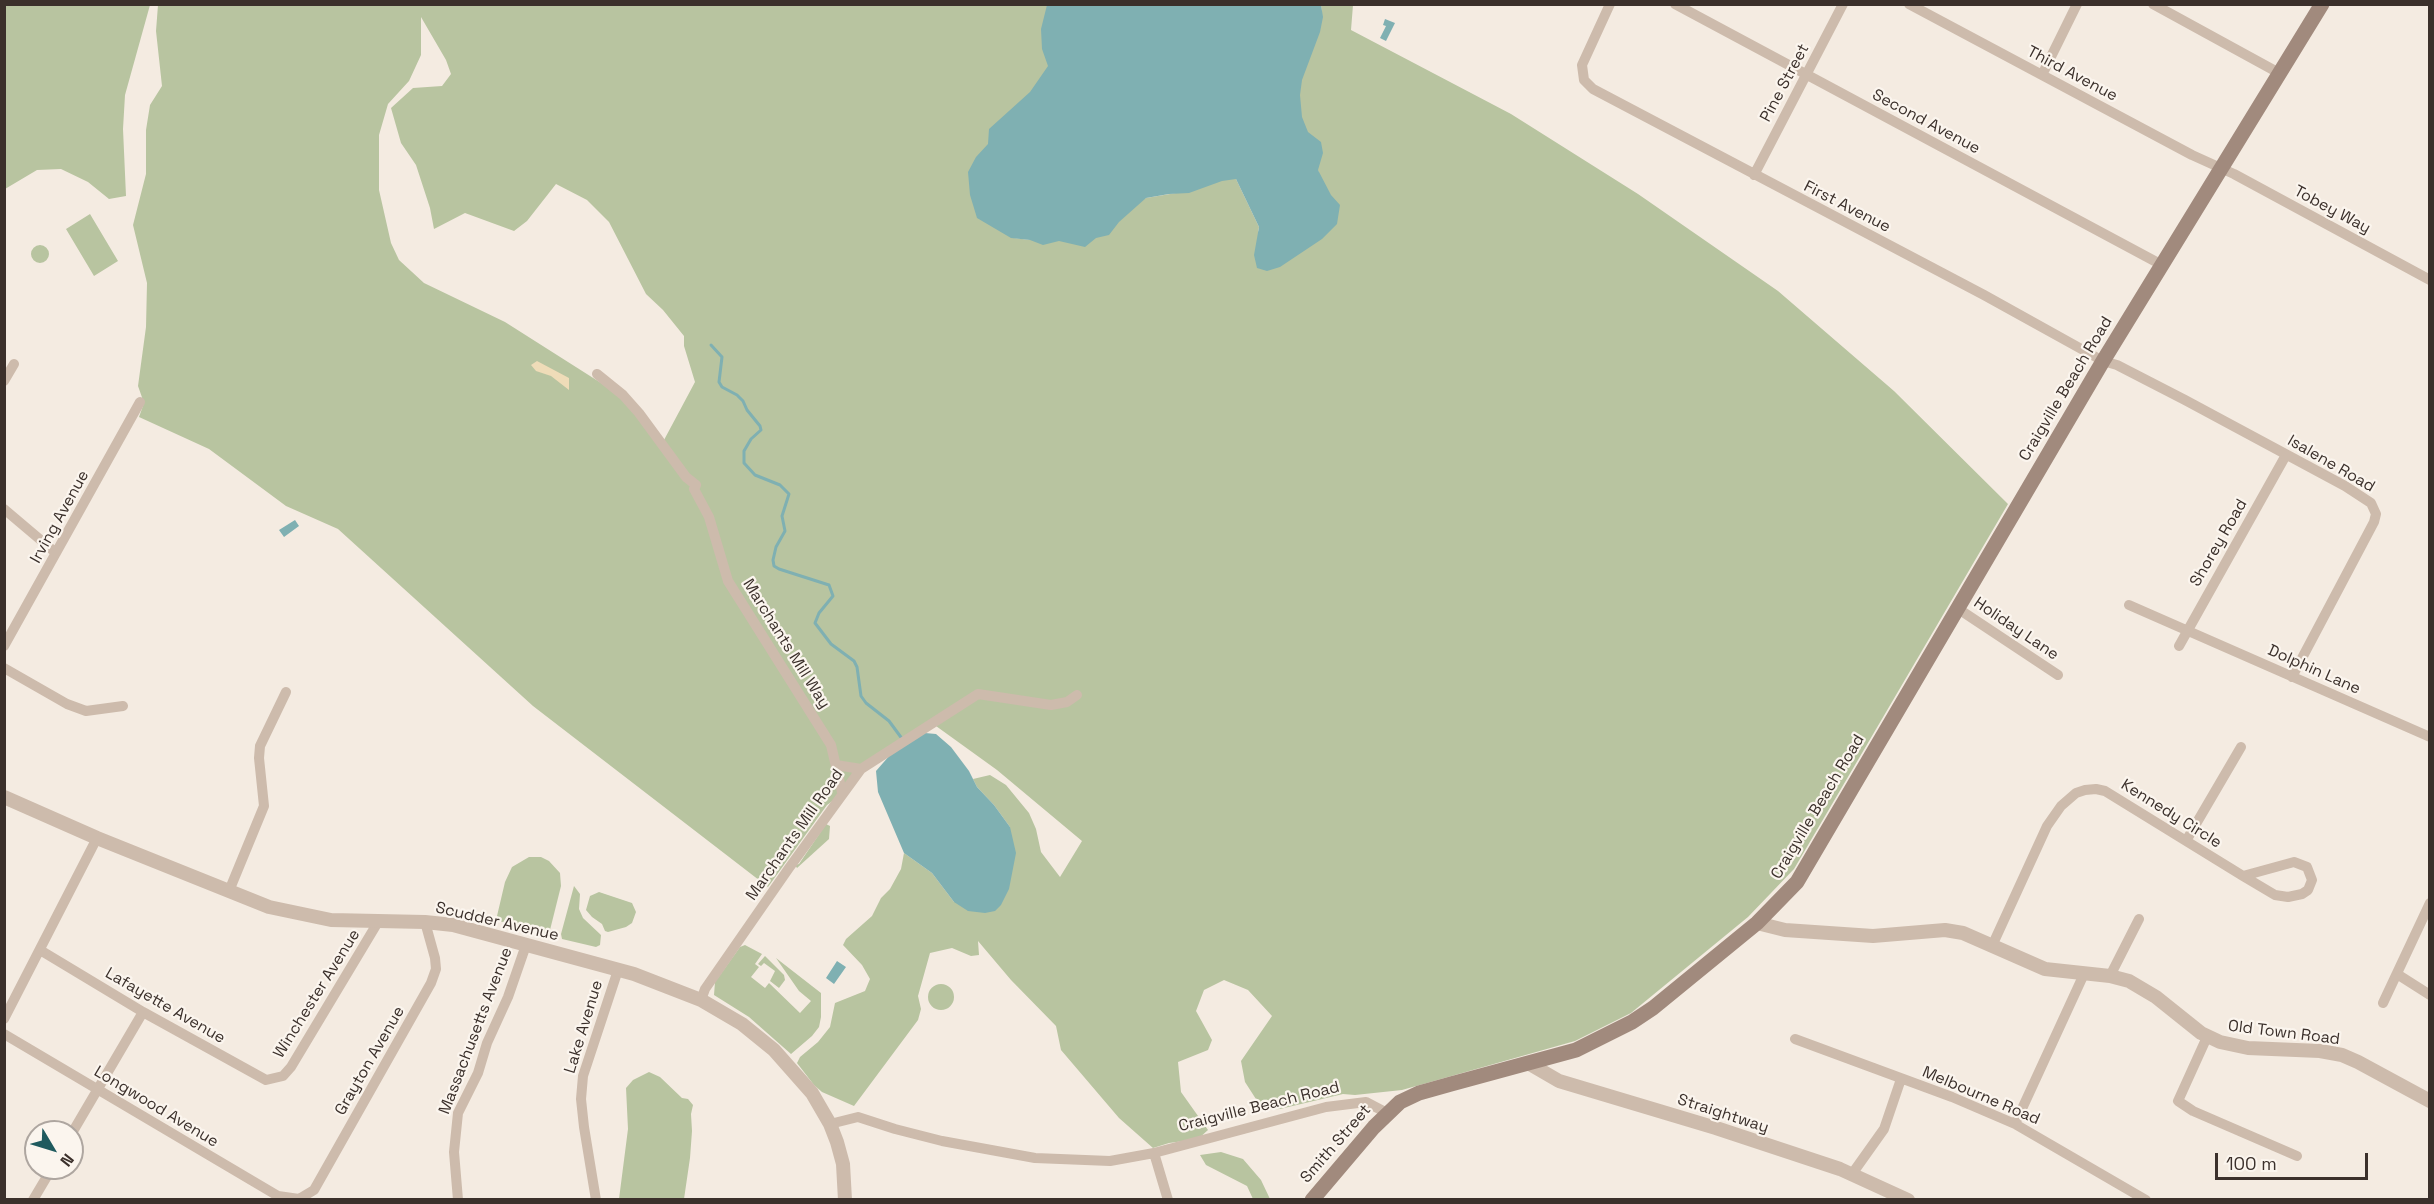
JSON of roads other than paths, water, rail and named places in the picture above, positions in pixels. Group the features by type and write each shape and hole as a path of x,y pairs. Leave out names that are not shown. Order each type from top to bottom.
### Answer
{"main road":[{"name":"Craigville Beach Road","path":"1387,1113 1405,1099 1419,1093 1576,1050 1632,1022 1666,998 1757,923 1797,882 2103,361 2322,4"},
{"name":"Smith Street","path":"1312,1200 1387,1113"}],"street":[{"name":"First Avenue","path":"1610,4 1583,59 1582,75 1587,84 1600,94 1984,295 2103,361"},
{"name":"Second Avenue","path":"1675,4 2162,265"},
{"name":"Pine Street","path":"1754,175 1843,4"},
{"name":"Third Avenue","path":"1909,4 2220,169"},
{"path":"2042,75 2077,4"},
{"path":"2153,4 2279,73"},
{"name":"Tobey Way","path":"2220,169 2234,174 2430,279"},
{"name":"Isalene Road","path":"2103,361 2117,364 2364,496 2371,503 2376,514 2374,522 2354,564 2292,677"},
{"path":"4,381 14,364"},
{"name":"Marchants Mill Way","path":"597,374 623,395 639,412 686,477 696,485 694,489 709,517 728,581 831,745 842,792"},
{"name":"Irving Avenue","path":"4,646 140,402"},
{"name":"Shorey Road","path":"2179,646 2286,455"},
{"path":"4,509 57,554"},
{"name":"Dolphin Lane","path":"2129,605 2429,736"},
{"name":"Holiday Lane","path":"1957,608 2058,675"},
{"path":"4,668 67,704 86,711 123,706"},
{"path":"230,891 264,806 260,746 286,692"},
{"name":"Marchants Mill Road","path":"701,1000 705,989 842,792 861,769 904,739 978,694 1051,705 1067,702 1077,695"},
{"path":"2186,841 2241,747"},
{"path":"836,765 861,769"},
{"name":"Kennedy Circle","path":"1992,946 2048,825 2061,806 2076,793 2096,789 2105,791 2242,876 2272,894 2295,896 2305,893 2312,880 2307,867 2294,862 2242,876"},
{"name":"Scudder Avenue","path":"4,797 96,838 294,914 332,920 425,922 453,925 618,970 701,1000 742,1024 787,1062 812,1093 830,1124 843,1164 845,1200"},
{"path":"4,1019 96,838"},
{"path":"2383,1003 2430,903"},
{"path":"2110,976 2139,919"},
{"name":"Winchester Avenue","path":"277,1079 291,1067 378,922"},
{"name":"Grayton Avenue","path":"294,1199 307,1196 314,1190 430,983 436,969 425,922"},
{"name":"Old Town Road","path":"1757,923 1785,930 1873,936 1945,930 1963,933 2045,969 2110,976 2137,984 2207,1037 2237,1047 2320,1051 2342,1055 2430,1101"},
{"name":"Massachusetts Avenue","path":"458,1200 454,1152 458,1113 478,1073 487,1043 508,997 526,945"},
{"name":"Lafayette Avenue","path":"40,950 253,1074 266,1080 277,1079"},
{"name":"Lake Avenue","path":"596,1200 581,1099 583,1076 618,970"},
{"path":"2015,1124 2084,974"},
{"path":"2397,974 2430,994"},
{"path":"80,1120 143,1012"},
{"name":"Longwood Avenue","path":"4,1034 278,1196 294,1199"},
{"path":"2207,1037 2178,1101 2193,1111 2297,1156"},
{"name":"Melbourne Road","path":"1795,1039 1901,1078 2015,1124 2146,1200"},
{"name":"Straightway","path":"1528,1063 1559,1081 1716,1128 1852,1174 1879,1194 1908,1200"},
{"path":"1852,1174 1884,1129 1901,1078"},
{"name":"Craigville Beach Road","path":"830,1124 858,1117 942,1141 1055,1160 1110,1161 1154,1153 1326,1107 1366,1102 1387,1113"},
{"path":"1154,1153 1168,1200"},
{"path":"33,1200 45,1180"}],"water":[{"path":"1047,5 1321,5 1323,17 1320,32 1302,80 1300,95 1302,117 1308,132 1321,142 1323,153 1318,170 1331,195 1340,205 1337,224 1322,239 1280,267 1267,271 1257,268 1254,255 1259,227 1236,179 1222,181 1189,193 1146,198 1119,222 1109,235 1096,238 1085,247 1059,241 1043,245 1030,240 1011,238 977,218 970,195 968,172 976,157 988,144 989,129 1030,92 1048,66 1042,49 1041,29"},
{"path":"1385,19 1395,23 1386,41 1380,38 1386,26 1383,25"},
{"path":"295,520 299,526 284,537 279,530"},
{"path":"925,733 936,734 951,747 969,771 977,787 1010,827 1016,853 1009,889 1001,905 995,911 985,913 968,911 954,902 932,873 904,853 878,792 876,771 890,755"},
{"path":"837,961 846,967 834,984 826,978"}],"waterway":[{"path":"711,345 722,357 719,382 722,387 743,401 760,426 761,430 751,439 744,451 744,463 755,475 780,485 789,494 782,516 785,531 776,547 774,566 829,585 833,596 819,613 815,623 831,644 854,661 861,696 866,703 889,721 903,740"}]}
